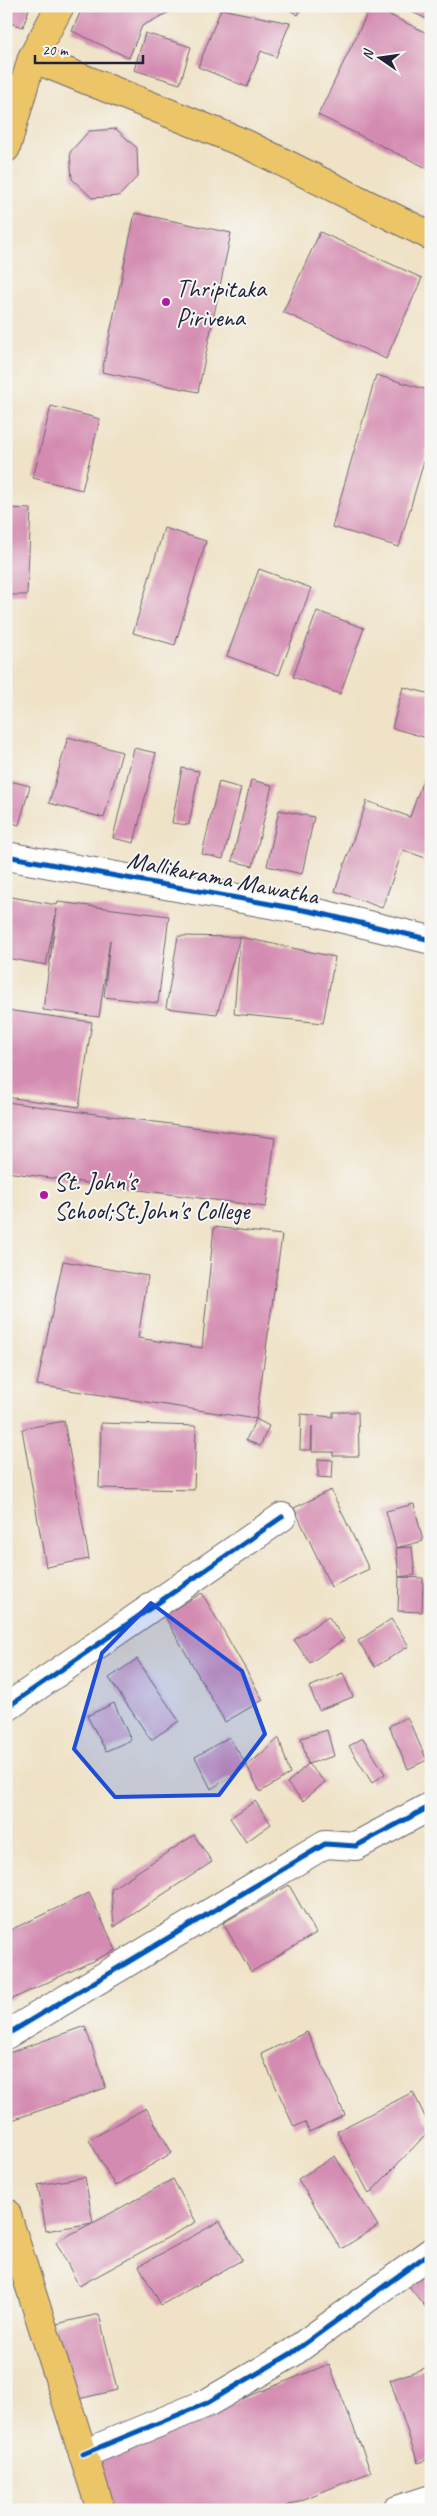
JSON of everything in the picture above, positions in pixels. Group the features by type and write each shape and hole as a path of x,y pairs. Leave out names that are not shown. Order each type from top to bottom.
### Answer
{"main road":[{"path":"6,148 32,58 60,6"},
{"path":"32,58 246,144 431,236"},
{"path":"6,2212 101,2510"}],"street":[{"name":"Mallikarama Mawatha","path":"6,856 314,912 431,940"},
{"path":"6,1708 282,1517"},
{"path":"6,2035 325,1844 356,1846 431,1806"},
{"path":"82,2454 207,2403 292,2353 431,2252"},
{"path":"397,2510 431,2499"}],"highlighted area":[{"path":"151,1603 242,1671 265,1734 219,1795 115,1797 74,1749 102,1653"}],"building":[{"path":"6,6 30,6 23,27 6,22"},
{"path":"83,6 181,6 142,26 129,58 72,31"},
{"path":"283,6 303,6 298,15"},
{"path":"371,6 431,35 431,170 318,115"},
{"path":"399,6 431,6 431,21"},
{"path":"221,9 290,23 276,57 261,51 247,87 198,67"},
{"path":"145,33 191,47 180,84 134,70"},
{"path":"116,129 137,148 138,176 119,196 92,198 72,179 70,152 89,131"},
{"name":"Thripitaka Pirivena","path":"135,213 231,233 198,392 102,372"},
{"path":"320,232 422,278 386,359 283,312"},
{"path":"376,375 431,391 431,437 399,547 332,527"},
{"path":"51,406 100,419 82,490 33,478"},
{"path":"6,508 31,509 27,595 6,595"},
{"path":"164,528 206,541 175,645 133,633"},
{"path":"259,569 311,588 279,675 227,656"},
{"path":"317,611 364,628 340,694 293,677"},
{"path":"403,687 431,694 431,739 392,728"},
{"path":"68,737 122,752 104,818 49,803"},
{"path":"134,748 156,753 134,843 113,838"},
{"path":"430,759 431,860 403,850 382,908 335,891 367,801 410,817"},
{"path":"182,768 199,771 189,825 172,823"},
{"path":"6,780 30,786 19,825 6,821"},
{"path":"251,780 272,785 253,866 232,861"},
{"path":"219,782 241,788 223,859 202,854"},
{"path":"279,810 314,817 302,874 267,866"},
{"path":"6,896 57,905 58,902 169,916 158,1003 104,997 110,940 99,1017 43,1010 57,909 46,965 6,958"},
{"path":"178,936 240,937 217,1014 166,1008"},
{"path":"240,937 335,957 323,1023 234,1014"},
{"path":"6,1010 92,1022 79,1107 6,1097"},
{"path":"6,1102 275,1138 266,1207 6,1172"},
{"path":"214,1227 282,1235 256,1419 37,1385 63,1261 148,1276 138,1338 202,1348"},
{"path":"333,1412 358,1412 359,1456 333,1456 333,1452 312,1452 312,1426 311,1450 300,1450 301,1414 333,1417"},
{"path":"256,1419 269,1426 260,1446 246,1440"},
{"path":"64,1421 89,1559 46,1567 22,1429"},
{"path":"101,1423 196,1426 194,1490 99,1488"},
{"path":"318,1459 333,1460 332,1478 318,1477"},
{"path":"331,1490 369,1569 331,1587 294,1508"},
{"path":"414,1504 423,1541 396,1548 386,1511"},
{"path":"412,1547 415,1575 399,1577 396,1548"},
{"path":"399,1577 423,1578 422,1612 398,1611"},
{"path":"202,1593 263,1700 225,1722 164,1615"},
{"path":"328,1616 344,1639 310,1663 294,1640"},
{"path":"391,1619 409,1646 375,1667 358,1641"},
{"path":"137,1659 179,1721 151,1740 109,1678"},
{"path":"343,1673 353,1697 319,1710 309,1687"},
{"path":"114,1703 131,1740 106,1751 87,1716"},
{"path":"407,1717 427,1760 408,1769 389,1726"},
{"path":"327,1730 334,1756 308,1764 301,1738"},
{"path":"229,1737 247,1766 211,1789 195,1757"},
{"path":"279,1738 290,1774 260,1792 247,1766"},
{"path":"363,1738 385,1774 372,1783 349,1746"},
{"path":"308,1764 325,1782 303,1801 287,1783"},
{"path":"255,1801 271,1824 246,1842 230,1818"},
{"path":"194,1835 212,1862 114,1927 111,1889"},
{"path":"289,1885 316,1933 251,1972 223,1923"},
{"path":"89,1893 116,1950 6,2002 6,1932"},
{"path":"85,2026 106,2088 6,2122 6,2054"},
{"path":"307,2032 345,2115 309,2132 305,2122 294,2127 261,2054"},
{"path":"413,2092 431,2129 369,2194 337,2131"},
{"path":"146,2108 172,2153 115,2186 89,2140"},
{"path":"335,2156 378,2226 341,2249 298,2179"},
{"path":"85,2177 93,2223 173,2179 196,2222 79,2286 56,2242 92,2223 46,2231 38,2185"},
{"path":"220,2221 242,2260 161,2305 139,2266"},
{"path":"431,2266 431,2314 407,2284"},
{"path":"99,2314 117,2390 70,2401 52,2325"},
{"path":"329,2364 371,2472 277,2510 112,2510 92,2459"},
{"path":"431,2366 431,2458 418,2463 390,2380"}],"cycle path":[{"path":"6,856 314,912 431,940"},
{"path":"6,1708 282,1517"},
{"path":"6,2035 325,1844 356,1846 431,1806"},
{"path":"83,2454 207,2403 292,2353 431,2252"}],"place":[{"name":"Thripitaka Pirivena","path":"166,302"},
{"name":"St. John's School;St.John's College","path":"44,1195"}]}
